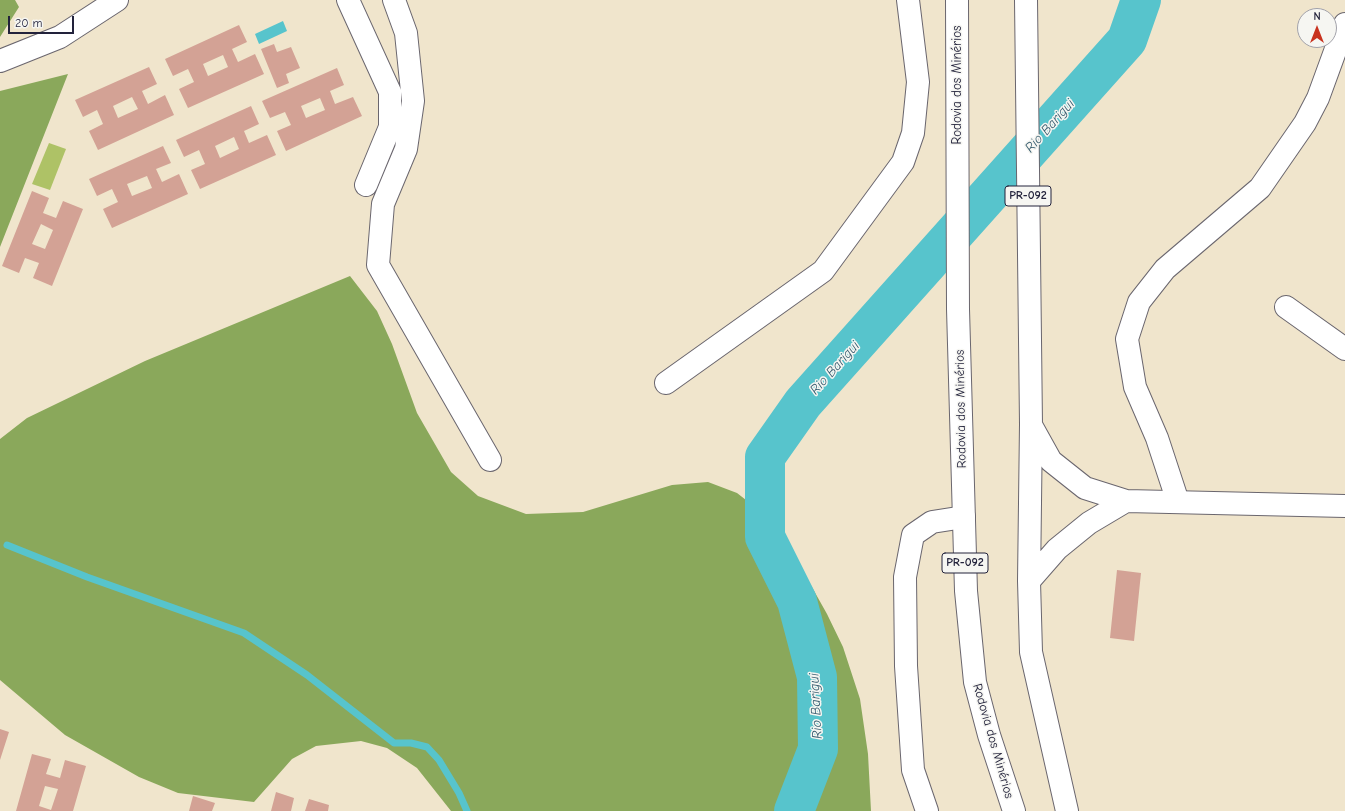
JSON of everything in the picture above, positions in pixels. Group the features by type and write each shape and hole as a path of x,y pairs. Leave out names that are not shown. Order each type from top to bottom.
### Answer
{"main road":[{"path":"0,61 60,37 117,0"},
{"path":"348,0 390,92 390,127 366,185"},
{"path":"394,0 406,33 413,101 406,149 383,204 378,265 490,460"},
{"path":"666,383 823,271 903,162 913,134 918,82 908,0"},
{"path":"946,0 956,35"},
{"name":"Rodovia dos Minérios","path":"957,0 956,35 958,81 956,148 958,309 966,591 975,682 989,735 1014,811"},
{"name":"PR-092","path":"1026,0 1031,424 1029,581 1031,652 1067,811"},
{"path":"1178,502 1157,438 1135,387 1127,340 1139,302 1165,269 1260,188 1305,123 1318,98 1345,24"},
{"path":"1286,307 1345,349"},
{"path":"1031,424 1051,462 1084,488 1126,500 1345,506"},
{"path":"1029,581 1062,545 1089,523 1126,500"},
{"path":"927,811 913,770 906,666 905,576 913,535 932,522 964,517"}],"green space":[{"path":"0,0 15,0 19,7 0,37"},
{"path":"68,74 0,247 0,91"},
{"path":"49,143 66,149 50,190 32,184"},
{"path":"350,276 377,311 392,344 417,413 451,472 478,496 526,514 583,512 672,485 708,482 737,493 755,507 795,557 827,614 843,647 860,699 868,754 871,811 451,811 417,768 387,748 361,741 316,746 292,759 254,802 178,793 139,777 65,735 0,680 0,439 27,418 145,361"}],"water":[{"path":"283,21 287,31 259,44 255,34"}],"building":[{"path":"239,25 247,42 232,49 238,62 255,54 264,74 188,108 179,89 194,82 188,69 173,76 165,59","holes":["223,55 228,67 208,76 203,64"]},
{"path":"274,44 277,52 291,47 300,68 286,74 289,83 277,88 261,49"},
{"path":"149,67 157,84 142,91 148,104 165,95 174,115 98,150 89,131 103,124 97,110 83,117 75,100","holes":["132,97 138,109 118,118 113,106"]},
{"path":"337,68 344,85 330,91 335,104 353,97 362,116 286,151 277,131 291,125 285,112 270,118 262,101","holes":["320,98 325,110 306,118 301,106"]},
{"path":"251,106 259,124 244,131 249,143 267,135 276,155 200,189 191,170 205,164 199,150 184,157 176,140","holes":["234,137 239,149 220,158 215,146"]},
{"path":"163,146 171,163 156,169 162,182 179,174 188,194 112,228 103,209 118,202 112,189 97,196 89,179","holes":["147,176 152,188 132,196 127,184"]},
{"path":"32,191 49,198 43,213 56,218 63,201 83,209 52,286 33,278 39,263 25,258 19,273 2,266","holes":["41,224 53,230 45,249 32,244"]},
{"path":"1117,570 1141,573 1134,641 1110,638"},
{"path":"0,729 9,732 0,760"},
{"path":"32,754 51,759 46,774 60,778 65,760 86,766 73,811 16,811","holes":["45,786 58,789 51,810 39,806"]},
{"path":"276,792 294,798 291,811 271,811"},
{"path":"193,796 215,803 212,811 189,811"},
{"path":"309,799 329,805 328,811 305,811"}],"waterway":[{"name":"Rio Barigui","path":"794,811 818,749 817,677 797,601 765,537 765,457 803,403 1127,40 1141,0"},
{"path":"7,545 87,577 244,633 307,675 394,743 411,743 427,747 439,760 459,793 467,811"}]}
